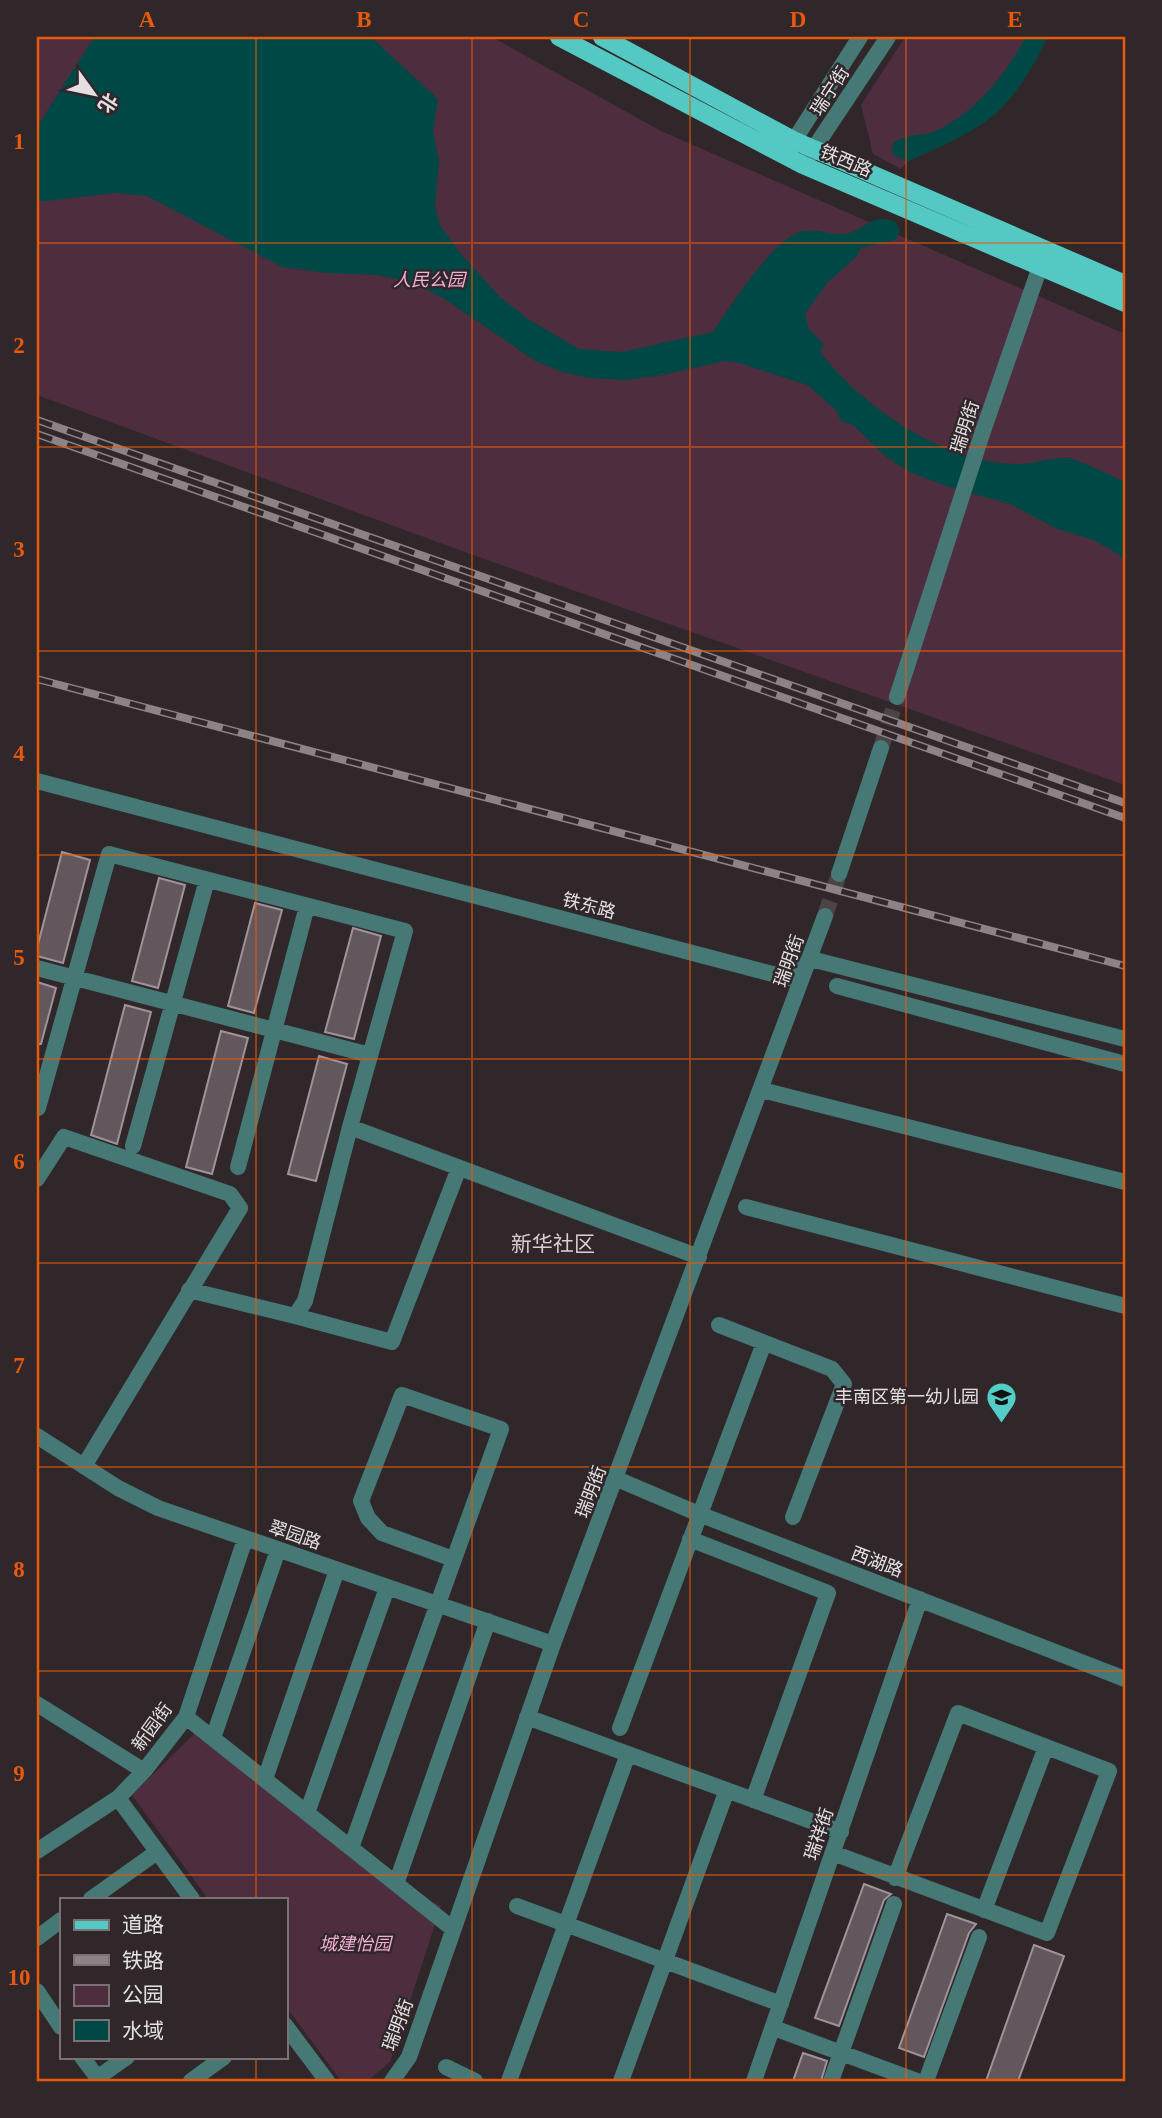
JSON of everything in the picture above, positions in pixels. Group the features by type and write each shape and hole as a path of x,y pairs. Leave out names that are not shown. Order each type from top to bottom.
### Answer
{"main road":[{"name":"铁西路","path":"559,37 789,148 815,150 1125,284"},
{"name":"铁西路","path":"601,37 789,148 803,165 1125,303"}],"street":[{"name":"瑞宁街","path":"789,148 860,37"},
{"name":"瑞宁街","path":"803,165 888,37"},
{"name":"瑞明街","path":"897,697 982,434 1046,249"},
{"path":"839,874 881,748"},
{"name":"铁东路","path":"37,781 788,978 811,959"},
{"path":"38,1108 109,854 405,931 350,1127 306,1301 295,1316"},
{"path":"133,1146 207,880"},
{"path":"238,1167 307,906"},
{"name":"瑞明街","path":"392,2081 409,2057 553,1644 617,1479 825,916"},
{"path":"811,959 1125,1039"},
{"path":"37,968 370,1055"},
{"path":"837,986 1125,1064"},
{"path":"762,1090 1125,1182"},
{"path":"350,1127 699,1258"},
{"path":"37,1179 64,1137 230,1194 240,1208 84,1466"},
{"path":"189,1290 392,1342 459,1168"},
{"path":"746,1207 1125,1306"},
{"path":"719,1325 832,1369 844,1384 793,1517"},
{"path":"620,1728 764,1343"},
{"path":"351,1848 436,1604 453,1559 501,1429 401,1395 361,1501 368,1518 382,1534 453,1559"},
{"name":"翠园路","path":"37,1436 118,1488 158,1508 553,1644"},
{"name":"西湖路","path":"617,1479 699,1514 1125,1679"},
{"name":"新园街","path":"37,1851 117,1798 144,1771 186,1717 245,1538"},
{"path":"690,1539 828,1593 753,1800"},
{"path":"213,1738 278,1550"},
{"path":"265,1779 337,1570"},
{"path":"307,1813 387,1587"},
{"name":"瑞祥街","path":"754,2081 920,1599"},
{"path":"396,1884 488,1621"},
{"path":"37,1704 144,1771"},
{"path":"833,1853 895,1878 1047,1933 1109,1771 958,1713 895,1878"},
{"path":"186,1717 453,1929"},
{"path":"527,1717 841,1832"},
{"path":"984,1910 1046,1746"},
{"path":"509,2081 628,1755"},
{"path":"621,2081 727,1790"},
{"path":"117,1798 191,1898"},
{"path":"92,1898 157,1852"},
{"path":"831,2081 894,1904"},
{"path":"517,1906 781,2004"},
{"path":"37,1938 60,1921"},
{"path":"926,2081 979,1937"},
{"path":"37,1992 60,2026"},
{"path":"287,2028 327,2081"},
{"path":"774,2028 917,2081"},
{"path":"83,2058 98,2080 126,2058"},
{"path":"191,2081 223,2058"},
{"path":"446,2067 475,2081"}],"green space":[{"name":"人民公园","path":"37,37 492,37 661,131 1125,334 1125,785 462,551 37,395"},
{"path":"905,37 1047,37 1020,85 995,114 957,138 907,162 901,169 873,154 861,105"},
{"name":"城建怡园","path":"199,1729 389,1882 441,1906 390,2062 367,2081 341,2081 287,2008 287,1898 207,1898 132,1795"}],"water":[{"path":"94,37 371,37 438,99 433,132 439,161 435,207 440,225 462,255 500,297 528,319 579,349 621,352 713,332 751,277 786,239 803,231 845,234 880,219 896,222 900,232 895,240 861,248 856,257 827,283 805,314 809,329 824,344 820,352 859,393 883,412 935,443 990,461 1018,464 1072,459 1125,482 1125,562 1119,555 1094,540 1057,529 1010,504 952,488 909,472 885,456 853,425 841,421 836,410 807,385 740,363 725,361 663,375 625,380 589,378 562,372 535,361 446,300 413,282 377,275 327,273 282,267 147,196 115,193 37,202 37,127"},
{"path":"1026,37 1047,37 1025,78 995,114 964,135 907,162 892,154 893,143 940,129 979,101 1000,77"}],"building":[{"path":"62,852 90,860 63,963 37,956"},
{"path":"159,878 185,885 158,988 132,981"},
{"path":"255,903 282,910 254,1013 228,1006"},
{"path":"353,928 381,936 354,1039 325,1032"},
{"path":"37,982 56,988 41,1044 37,1044"},
{"path":"125,1005 151,1012 117,1144 91,1135"},
{"path":"221,1031 248,1038 212,1174 186,1167"},
{"path":"319,1056 347,1064 316,1181 288,1174"},
{"path":"864,1884 891,1894 884,1900 839,2026 815,2018"},
{"path":"947,1914 976,1924 969,1933 924,2057 899,2048"},
{"path":"1034,1945 1064,1956 1018,2081 986,2081"},
{"path":"803,2053 827,2061 821,2081 793,2081"}],"tunnel":[{"path":"881,748 897,697"},
{"path":"825,916 839,874"}],"railway":[{"path":"37,420 1125,803"},
{"path":"37,434 1125,818"},
{"path":"37,679 1125,966"}],"place":[{"name":"丰南区第一幼儿园","path":"1002,1424"}],"district":[{"name":"新华社区","path":"553,1244"}]}
